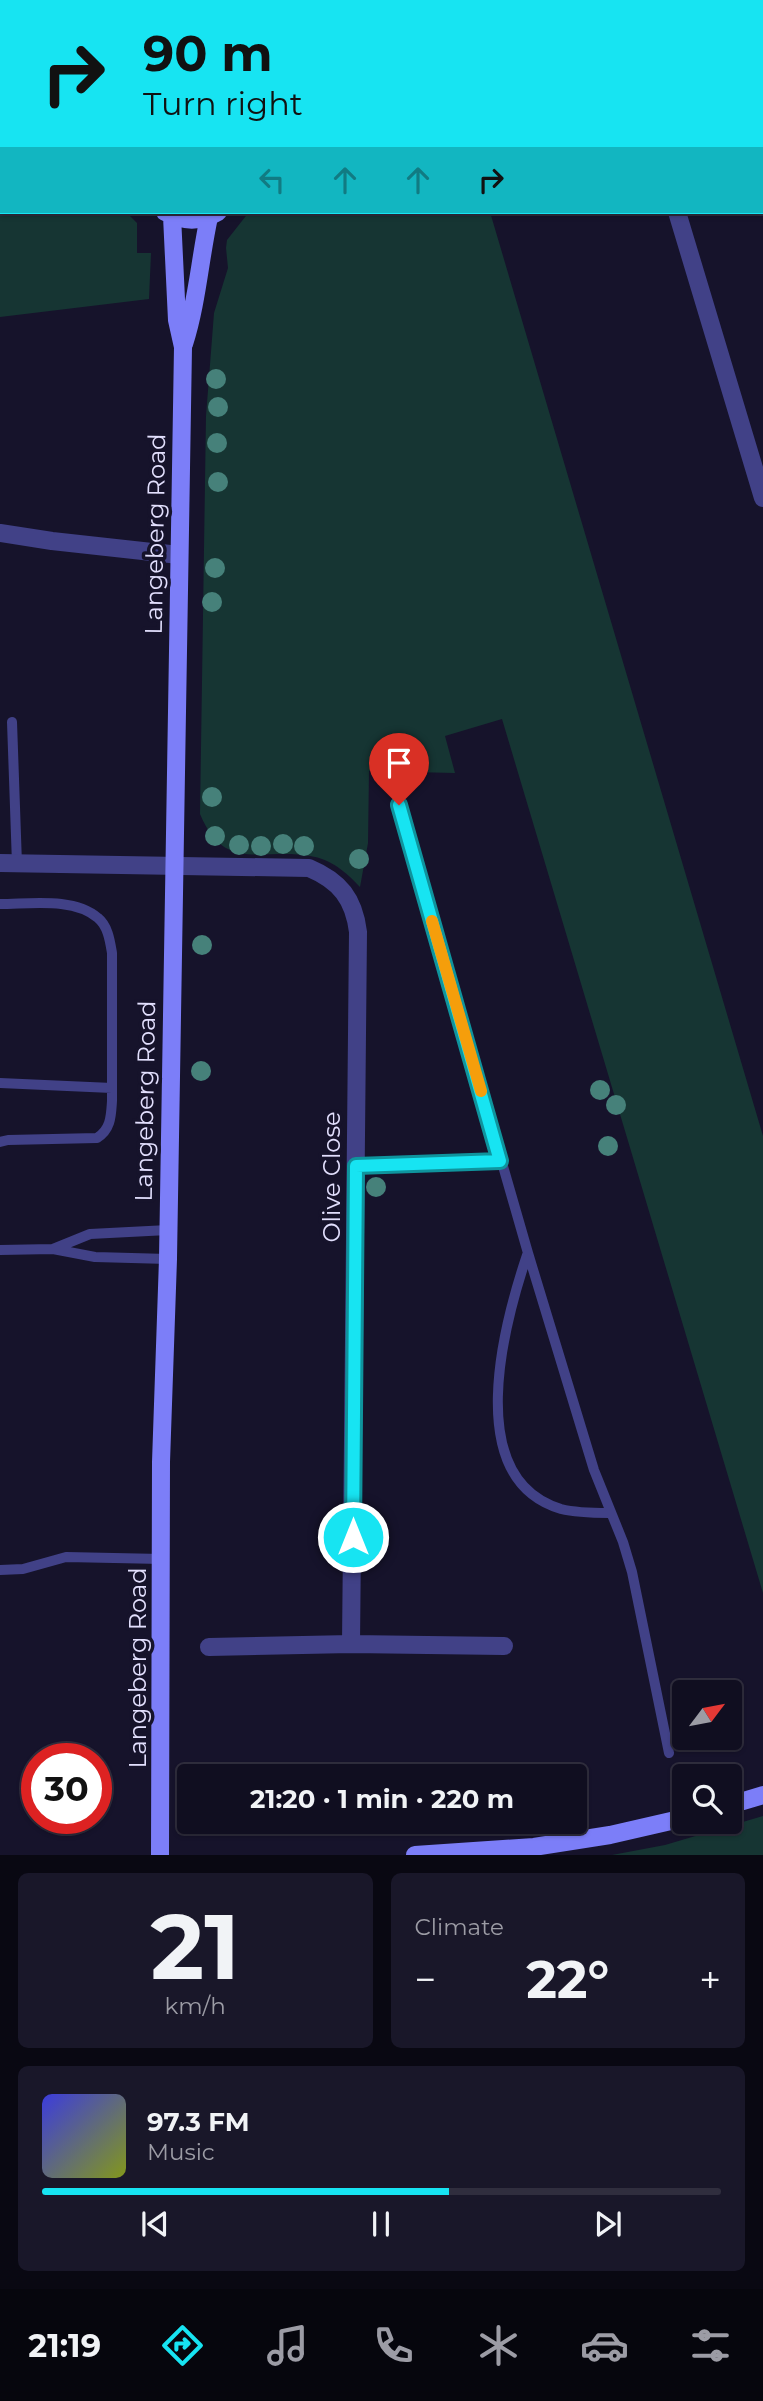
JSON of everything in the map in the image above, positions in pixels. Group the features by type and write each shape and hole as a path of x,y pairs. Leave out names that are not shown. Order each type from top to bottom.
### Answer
{"main road":[{"path":"169,214 191,220 214,214"},
{"name":"Langeberg Road","path":"160,1855 161,1462 168,1259 183,347 177,320 169,214"},
{"name":"Langeberg Road","path":"183,347 191,322 199,264 214,214"},
{"path":"742,1801 763,1795"},
{"path":"415,1855 534,1847 610,1835 672,1821"}],"street":[{"path":"678,214 763,498"},
{"path":"0,533 179,555"},
{"name":"Olive Close","path":"8,864 309,868 335,882 355,912 358,932 351,1644"},
{"path":"209,1647 351,1644 504,1646"}],"lane":[{"path":"8,864 12,722"},
{"path":"399,805 528,1254 594,1470 632,1572 669,1753"},
{"path":"0,904 66,905 84,909 99,918 104,925 110,938 112,953 110,1124 97,1138 0,1142"},
{"path":"0,1083 112,1088"},
{"path":"356,1166 500,1161"},
{"path":"53,1250 90,1234 168,1230"},
{"path":"0,1250 53,1250 94,1257 168,1259"},
{"path":"528,1254 515,1291 502,1352 497,1403 499,1430 505,1452 516,1475 541,1499 560,1508 610,1513"},
{"path":"0,1570 23,1569 66,1557 162,1559"}],"green space":[{"path":"0,214 128,214 137,223 137,253 151,253 149,299 0,317"},
{"path":"247,214 491,214 763,1136 763,1593 502,719 445,736 455,773 369,771 368,843 360,887 338,867 318,858 233,851 221,845 210,833 200,814 206,416 214,313 228,268 227,240"},
{"path":"763,1816 763,1855 612,1855 665,1845 702,1834 742,1834 742,1822"}],"slow traffic":[{"path":"432,921 481,1091"}],"route":[{"path":"353,1537 356,1166 500,1161 399,805"}]}
